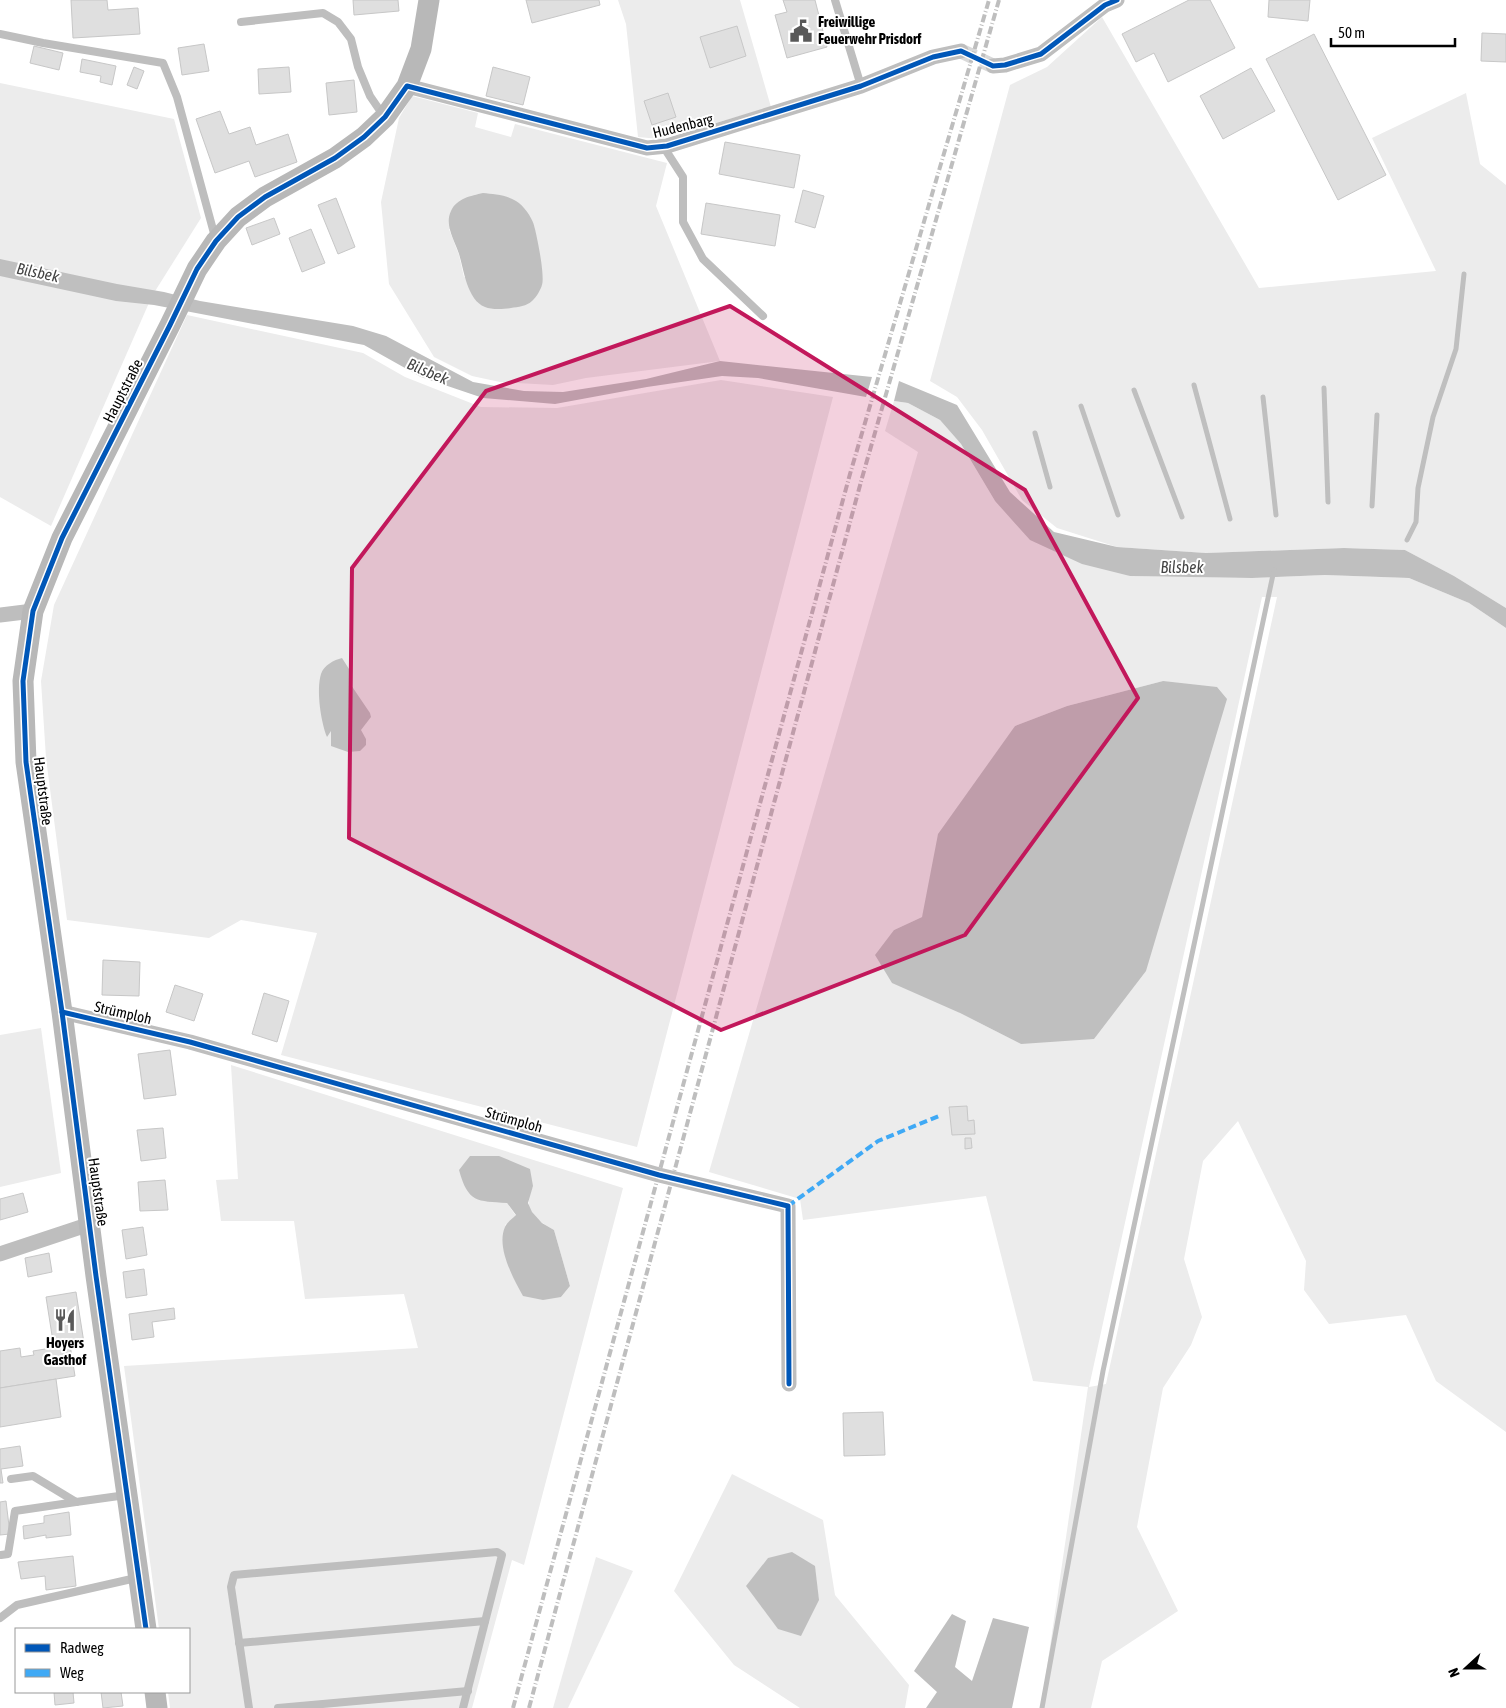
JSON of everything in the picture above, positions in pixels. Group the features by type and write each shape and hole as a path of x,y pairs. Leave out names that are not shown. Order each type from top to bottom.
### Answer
{"main road":[{"name":"Hauptstraße","path":"146,1628 26,762 23,681 33,611 62,538 198,269 216,241 238,217 258,202 335,158 364,137 384,117 407,86 421,49 429,0"},
{"path":"155,1693 157,1708"}],"street":[{"path":"993,66 1005,66 1041,54 1105,5 1117,0"},
{"name":"Hudenbarg","path":"407,86 647,148 667,146 862,86 933,57 961,51"},
{"path":"0,615 33,611"},
{"name":"Strümploh","path":"62,1012 190,1042 650,1172 788,1206 789,1384"},
{"path":"0,1254 90,1224"}],"lane":[{"path":"835,0 862,86"},
{"path":"241,22 323,13 338,22 351,39 358,67 370,96 384,117"},
{"path":"0,34 42,43 163,63 177,97 216,241"},
{"path":"663,146 683,177 683,222 703,259 763,316"},
{"path":"11,1480 32,1476 76,1502"},
{"path":"1,1555 8,1554 15,1512 128,1495"},
{"path":"249,1708 231,1587 234,1575 497,1552 502,1554 463,1708"},
{"path":"0,1618 17,1605 138,1578"},
{"path":"239,1644 485,1621"},
{"path":"278,1708 468,1691"}],"highlighted area":[{"path":"730,306 1025,490 1138,698 965,935 721,1030 349,838 352,568 486,391"}],"shaded area":[{"path":"618,0 740,0 771,107 660,139 638,137 626,24"},
{"path":"1102,17 1259,288 1436,271 1372,138 1466,93 1480,164 1506,185 1506,608 1454,576 1405,550 1344,548 1206,553 1117,547 1057,528 1022,500 982,430 957,397 930,381 1010,85 1047,67"},
{"path":"0,83 174,119 201,218 152,296 51,526 0,497"},
{"path":"412,96 478,113 475,127 511,137 515,124 667,163 656,206 720,361 586,378 553,385 500,382 472,376 434,357 389,284 381,202 399,118","holes":["534,224 542,272 542,286 464,277 459,255 449,229"]},
{"path":"187,315 363,353 405,377 481,407 557,408 721,380 833,397 637,1147 281,1055 317,933 241,920 209,938 67,920 46,758 41,681 54,605"},
{"path":"894,401 908,403 940,420 961,444 995,501 1130,576 1252,578 1325,575 1409,578 1469,603 1506,628 1506,1432 1436,1381 1406,1315 1329,1324 1304,1290 1306,1261 1238,1121 1203,1161 1184,1259 1202,1317 1191,1345 1163,1388 1137,1527 1178,1611 1102,1661 1091,1708 1041,1708 1088,1387 1033,1381 986,1196 803,1220 800,1199 709,1172 918,452 885,431","holes":["1262,597 1277,597 1106,1384 1089,1387","1163,681 1021,1044 960,1013 894,930 922,917 1015,726 1067,706"]},
{"path":"41,1028 61,1173 0,1187 0,1035"},
{"path":"231,1065 623,1188 524,1565 512,1560 472,1708 170,1708 168,1693 190,1693 190,1628 159,1628 124,1366 418,1348 404,1294 305,1299 294,1221 221,1221 216,1180 238,1179","holes":["533,1186 529,1206 533,1215 554,1230 570,1286 561,1297 505,1225 516,1216 507,1203"]},
{"path":"732,1474 823,1520 835,1595 909,1685 905,1708 800,1708 734,1665 674,1591"},
{"path":"596,1557 633,1571 568,1708 553,1708"}],"water":[{"path":"483,193 504,196 516,201 527,212 534,225 543,280 537,296 530,303 517,307 491,309 485,307 474,298 467,284 449,227 449,216 461,200"},
{"name":"Bilsbek","path":"0,259 200,301 353,326 386,336 473,382 524,391 563,392 646,379 720,361 872,377 866,397 758,378 722,376 647,387 555,404 483,398 421,377 364,345 154,305 116,301 0,276"},
{"name":"Bilsbek","path":"899,381 957,405 1010,492 1054,532 1117,547 1206,553 1344,548 1405,550 1454,576 1506,608 1506,628 1469,603 1409,578 1325,575 1252,578 1130,576 1082,564 1030,540 995,501 961,444 940,420 908,403 894,401"},
{"path":"342,658 349,669 349,682 371,717 361,730 366,739 366,745 360,751 348,752 331,746 331,731 327,737 321,715 319,688 321,674 330,663"},
{"path":"1163,681 1217,687 1227,699 1146,971 1094,1039 1021,1044 960,1013 892,983 875,955 894,930 922,917 938,834 1015,726 1067,706"},
{"path":"470,1156 499,1156 530,1169 533,1186 528,1203 532,1212 542,1223 554,1230 570,1286 561,1297 543,1300 523,1296 507,1262 503,1244 505,1227 516,1215 507,1203 488,1202 475,1198 466,1189 459,1170"},
{"path":"792,1552 815,1566 819,1600 801,1636 778,1629 746,1586 768,1558"},
{"path":"952,1614 966,1621 955,1667 972,1681 993,1618 1029,1627 1012,1708 926,1708 937,1692 914,1671"}],"building":[{"path":"71,0 107,0 108,10 138,8 140,34 73,38"},
{"path":"353,0 398,0 399,11 354,15"},
{"path":"526,0 599,0 600,5 532,23"},
{"name":"Freiwillige Feuerwehr Prisdorf","path":"783,0 815,0 827,47 787,58 775,15 787,12"},
{"path":"1189,0 1210,0 1235,48 1168,82 1154,53 1136,62 1122,34"},
{"path":"1269,0 1310,0 1308,21 1268,17"},
{"path":"737,26 746,56 710,68 700,37"},
{"path":"1482,33 1506,34 1506,62 1481,61"},
{"path":"1314,34 1386,175 1338,200 1266,59"},
{"path":"204,44 209,71 182,75 178,48"},
{"path":"34,46 63,53 59,70 30,63"},
{"path":"82,59 116,66 112,85 100,82 101,76 80,72"},
{"path":"134,67 144,71 137,89 127,85"},
{"path":"289,67 291,92 259,94 258,69"},
{"path":"493,67 530,77 523,105 486,96"},
{"path":"1251,68 1275,111 1223,139 1200,96"},
{"path":"354,80 357,112 329,115 326,83"},
{"path":"668,93 676,117 652,125 644,101"},
{"path":"220,111 229,134 250,127 256,145 288,134 297,162 255,177 249,161 215,173 196,119"},
{"path":"725,142 800,155 794,188 719,174"},
{"path":"803,190 824,196 815,228 795,222"},
{"path":"336,198 355,247 338,254 318,205"},
{"path":"706,203 780,215 775,246 701,234"},
{"path":"274,218 280,234 252,245 246,228"},
{"path":"311,229 325,263 302,272 289,238"},
{"path":"103,960 140,962 139,996 102,995"},
{"path":"175,985 203,994 194,1021 166,1012"},
{"path":"264,993 289,1001 277,1042 252,1034"},
{"path":"170,1050 176,1095 144,1099 138,1054"},
{"path":"967,1106 968,1121 974,1120 975,1134 952,1135 949,1107"},
{"path":"163,1128 166,1158 141,1161 137,1130"},
{"path":"965,1138 971,1138 972,1148 965,1149"},
{"path":"165,1180 168,1210 140,1211 138,1182"},
{"path":"23,1193 28,1212 0,1220 0,1199"},
{"path":"143,1227 147,1255 126,1259 122,1230"},
{"path":"49,1253 52,1272 28,1277 25,1258"},
{"path":"144,1269 147,1295 126,1298 123,1272"},
{"path":"76,1292 84,1343 54,1348 46,1297"},
{"path":"174,1308 175,1319 152,1322 154,1337 132,1340 129,1314"},
{"path":"70,1345 75,1376 0,1388 0,1351 20,1348 21,1357 34,1355 33,1351"},
{"path":"56,1379 61,1417 0,1427 0,1388"},
{"path":"883,1412 885,1455 844,1456 843,1413"},
{"path":"20,1446 23,1466 1,1469 3,1483 0,1483 0,1449"},
{"path":"6,1501 10,1534 0,1535 0,1502"},
{"path":"69,1512 71,1535 46,1538 46,1535 24,1539 23,1526 44,1523 44,1516"},
{"path":"73,1556 76,1586 46,1590 45,1576 21,1579 18,1562"},
{"path":"54,1693 73,1693 74,1703 55,1705"},
{"path":"101,1693 121,1693 123,1706 103,1708"}],"waterway":[{"path":"1407,540 1416,522 1418,488 1433,417 1456,349 1464,274"},
{"path":"1194,385 1230,519"},
{"path":"1324,388 1328,502"},
{"path":"1134,390 1182,517"},
{"path":"1263,397 1276,515"},
{"path":"1081,406 1118,515"},
{"path":"1372,506 1377,415"},
{"path":"1035,433 1050,487"},
{"path":"1042,1708 1103,1371 1274,570"}],"tunnel":[{"path":"961,51 993,66"}],"railway":[{"path":"513,1708 850,474 989,0"},
{"path":"529,1708 862,478 999,0"}],"marked path":[{"path":"788,1206 878,1141 939,1116"}],"cycle path":[{"path":"146,1628 26,762 23,681 33,611 62,538 197,269 216,241 238,217 265,197 335,158 364,137 385,117 407,86 647,148 667,146 861,86 933,57 961,51 993,66 1005,65 1041,54 1105,5 1117,0"},
{"path":"62,1012 190,1042 659,1175 788,1206 789,1384"}],"place":[{"name":"Freiwillige Feuerwehr Prisdorf","path":"801,31"},
{"name":"Hoyers Gasthof","path":"65,1320"}]}
